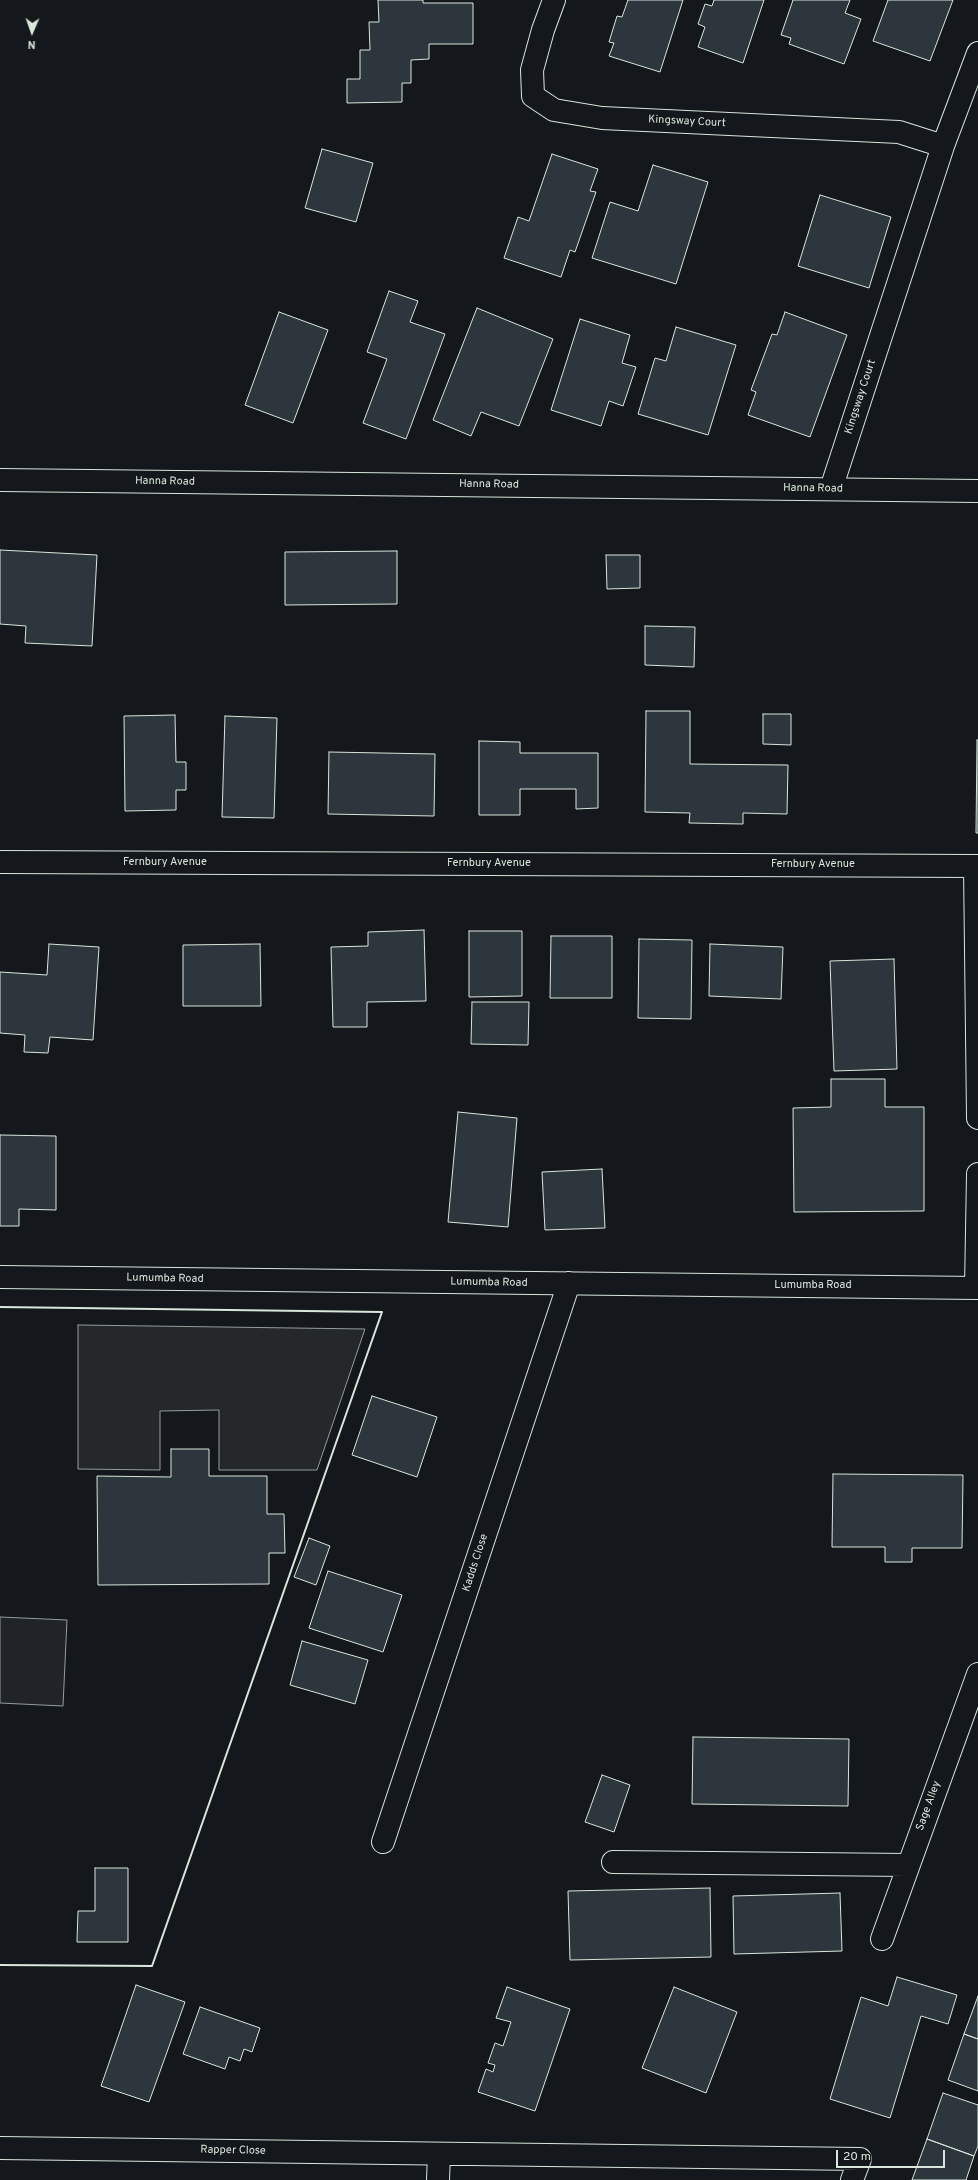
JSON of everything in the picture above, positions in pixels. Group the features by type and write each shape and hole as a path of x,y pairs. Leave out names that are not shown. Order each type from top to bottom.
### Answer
{"street":[{"name":"Kingsway Court","path":"554,0 543,30 532,70 533,96 554,110 602,118 899,132 943,146"},
{"name":"Kingsway Court","path":"831,489 943,146 978,53"},
{"name":"Hanna Road","path":"0,480 978,491"},
{"name":"Fernbury Avenue","path":"0,862 977,866"},
{"path":"977,866 978,1118"},
{"path":"977,1288 978,1174"},
{"name":"Lumumba Road","path":"0,1277 977,1288"},
{"name":"Kadds Close","path":"383,1842 569,1284"},
{"name":"Sage Alley","path":"882,1939 907,1865 978,1674"},
{"path":"613,1862 907,1865"},
{"name":"Rapper Close","path":"0,2148 860,2159 852,2180"},
{"path":"438,2180 439,2154"}],"shaded area":[{"path":"78,1325 365,1329 317,1470 219,1470 219,1410 160,1411 160,1470 78,1469"},
{"path":"0,1617 67,1620 63,1706 0,1703"}],"building":[{"path":"378,0 423,0 423,3 473,3 473,44 429,44 429,59 411,60 411,83 402,83 402,102 347,103 347,79 360,79 360,50 370,50 369,22 379,22"},
{"path":"628,0 683,0 660,72 609,56 614,43 609,42 617,16 622,17"},
{"path":"714,0 764,0 743,63 698,47 705,27 698,24 705,4 712,6"},
{"path":"793,0 850,0 845,13 861,19 844,64 789,44 791,38 781,35"},
{"path":"888,0 953,0 930,61 873,41"},
{"path":"322,149 373,163 356,222 305,208"},
{"path":"552,154 598,169 590,191 596,192 575,252 570,250 561,277 504,258 518,217 529,221"},
{"path":"653,165 708,182 676,284 592,258 610,202 638,211"},
{"path":"820,195 891,217 869,288 798,266"},
{"path":"389,291 418,301 410,322 445,334 406,439 363,423 387,359 367,352"},
{"path":"477,308 553,339 519,426 481,412 471,436 433,420"},
{"path":"279,312 328,330 293,423 245,405"},
{"path":"785,312 847,335 810,437 748,415 756,392 751,390 772,334 777,335"},
{"path":"580,319 630,335 622,363 636,367 623,406 609,401 601,426 551,410"},
{"path":"676,327 736,345 708,435 638,414 655,358 666,361"},
{"path":"0,550 97,555 92,646 25,643 26,626 0,624"},
{"path":"397,551 397,604 285,605 285,552"},
{"path":"606,555 640,555 640,588 607,589"},
{"path":"645,626 695,627 694,667 645,665"},
{"path":"646,711 690,711 690,764 788,765 787,814 743,813 743,824 689,823 690,813 645,812"},
{"path":"763,714 791,714 791,745 763,744"},
{"path":"175,715 176,762 186,762 186,790 176,790 176,810 125,811 124,716"},
{"path":"225,716 277,718 274,818 222,817"},
{"path":"977,740 978,833 976,833"},
{"path":"479,741 520,742 520,753 598,753 598,808 576,809 576,789 520,789 520,815 479,815"},
{"path":"329,752 435,754 434,816 328,814"},
{"path":"424,930 426,1001 367,1002 367,1027 333,1027 331,947 368,946 368,932"},
{"path":"469,931 522,931 522,996 469,997"},
{"path":"551,936 612,936 612,998 550,998"},
{"path":"639,939 692,940 691,1019 638,1018"},
{"path":"49,944 99,947 93,1040 50,1037 48,1053 24,1052 25,1035 0,1033 0,972 47,975"},
{"path":"260,944 261,1006 183,1006 183,945"},
{"path":"710,944 783,947 781,999 709,996"},
{"path":"894,959 897,1069 834,1071 830,961"},
{"path":"472,1002 529,1002 528,1045 471,1044"},
{"path":"831,1079 885,1079 885,1107 924,1107 924,1211 794,1212 793,1108 831,1107"},
{"path":"458,1112 517,1118 508,1227 448,1222"},
{"path":"0,1135 56,1136 56,1210 19,1209 19,1226 0,1226"},
{"path":"602,1169 605,1228 545,1230 542,1172"},
{"path":"372,1396 437,1417 417,1477 352,1455"},
{"path":"171,1449 209,1449 209,1476 267,1476 267,1514 284,1514 285,1553 269,1553 269,1584 98,1585 97,1476 171,1477"},
{"path":"833,1474 963,1475 962,1548 912,1548 912,1562 885,1562 885,1547 832,1547"},
{"path":"309,1538 330,1546 316,1585 294,1577"},
{"path":"328,1571 402,1595 383,1652 309,1628"},
{"path":"302,1641 368,1660 355,1704 290,1685"},
{"path":"693,1737 849,1739 848,1806 692,1804"},
{"path":"602,1775 630,1785 614,1832 585,1822"},
{"path":"95,1868 128,1868 128,1942 77,1942 78,1911 95,1911"},
{"path":"710,1888 711,1957 570,1960 568,1891"},
{"path":"840,1893 842,1951 734,1954 733,1896"},
{"path":"897,1977 957,1995 948,2024 921,2016 890,2118 830,2099 861,1997 888,2006"},
{"path":"136,1985 185,2002 149,2102 101,2086"},
{"path":"507,1987 570,2009 535,2111 478,2092 486,2069 493,2072 495,2065 488,2063 495,2043 503,2046 511,2022 496,2018"},
{"path":"674,1987 737,2012 706,2093 642,2068"},
{"path":"978,1996 978,2039 964,2034"},
{"path":"200,2007 260,2028 252,2052 244,2049 240,2061 229,2057 225,2069 183,2054"},
{"path":"964,2034 978,2039 978,2091 948,2080"},
{"path":"943,2093 978,2105 978,2146 974,2156 927,2139"},
{"path":"927,2139 974,2156 966,2180 912,2180"}],"wall":[{"path":"0,1307 382,1312 152,1966 0,1965"}]}
